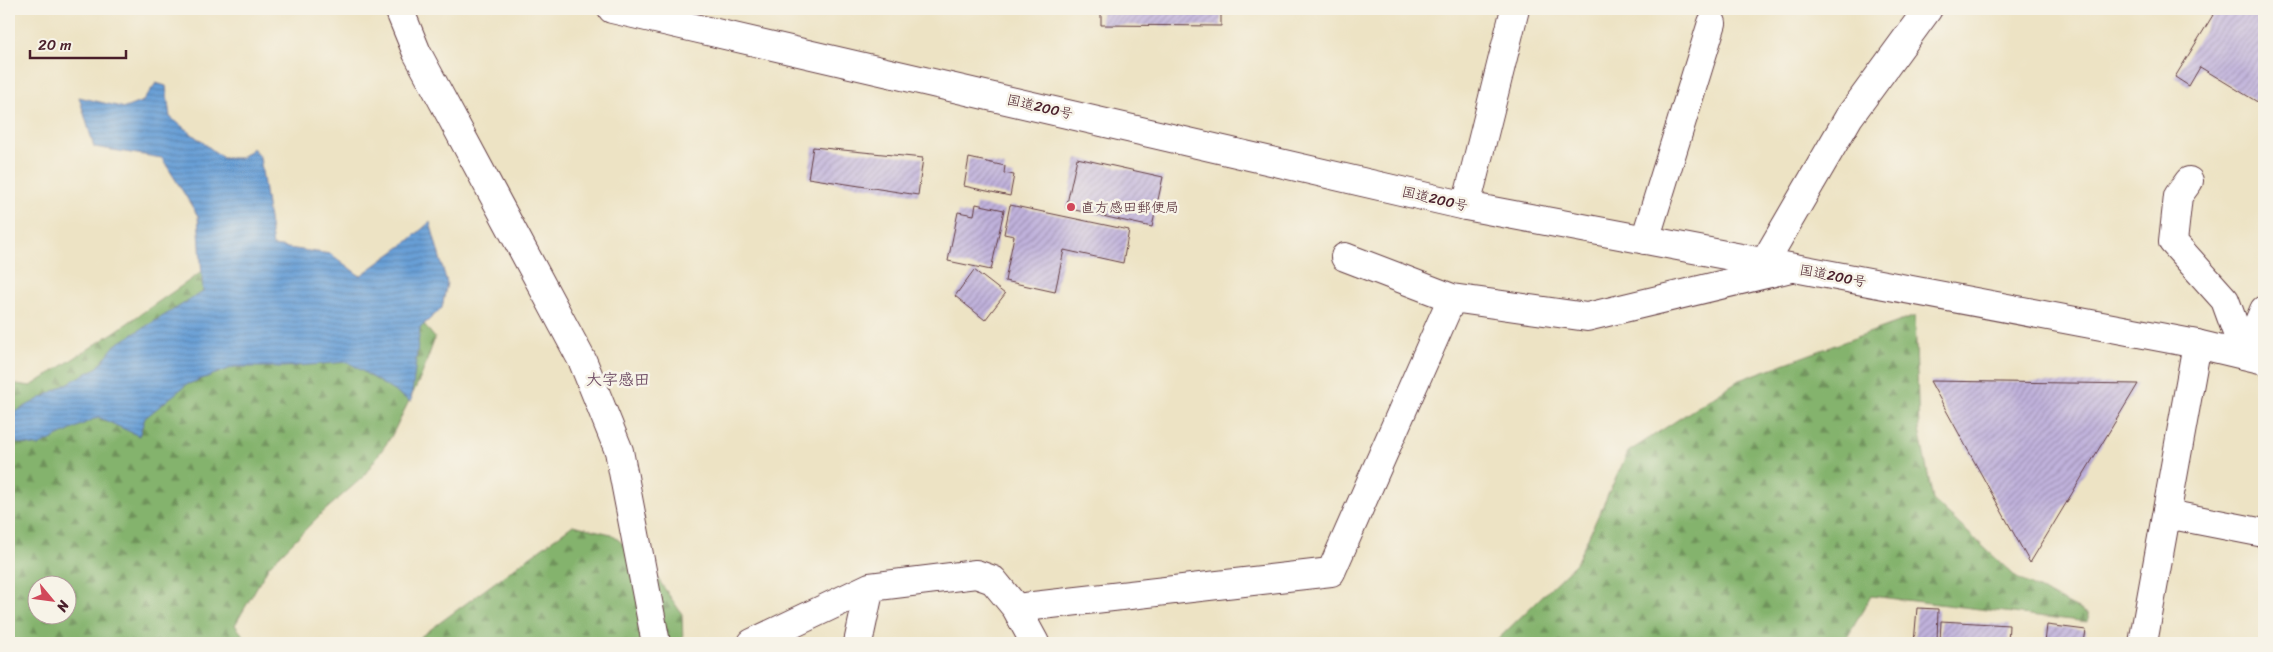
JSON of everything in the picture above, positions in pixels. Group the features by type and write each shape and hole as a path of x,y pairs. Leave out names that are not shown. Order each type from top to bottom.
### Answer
{"main road":[{"path":"399,9 417,53 583,362 620,451 656,643"},
{"name":"国道200号","path":"612,9 1466,206 2197,344 2255,358"},
{"path":"1466,206 1515,9"},
{"path":"1764,263 1849,117 1928,9"},
{"path":"1645,240 1712,23"},
{"path":"2189,182 2178,196 2173,242 2225,300 2255,358"},
{"path":"1344,257 1452,298 1587,317 1791,268"},
{"path":"1016,608 1331,572 1452,298"},
{"path":"2255,358 2264,310"},
{"path":"2143,643 2197,344"},
{"path":"2167,514 2264,533"},
{"path":"752,643 870,588 976,574 993,580 1016,608 1035,643"},
{"path":"858,643 870,588"}],"green space":[{"path":"222,258 316,260 373,280 402,297 435,338 421,377 391,437 363,477 321,514 269,566 235,625 249,643 9,643 9,383 31,386 113,333"},
{"path":"1915,316 1919,429 1933,500 2017,578 2088,614 2088,622 1871,596 1844,643 1693,643 1676,636 1670,643 1494,643 1576,563 1628,452 1739,380"},
{"path":"573,525 611,534 647,563 682,614 683,643 412,643"}],"water":[{"path":"156,83 166,86 170,117 223,158 241,158 253,148 260,157 273,246 331,254 360,276 407,242 430,222 447,283 442,308 420,328 411,402 348,362 284,367 234,367 186,385 145,418 139,436 98,417 38,446 9,442 15,412 98,367 115,345 203,292 198,216 162,158 94,147 79,97 125,108 143,101"}],"building":[{"path":"1101,9 1221,9 1221,26 1101,25"},
{"path":"2204,9 2264,9 2264,106 2200,67 2189,86 2175,77 2213,15"},
{"path":"813,147 923,158 918,195 808,178"},
{"path":"969,158 1005,166 1004,173 1014,175 1010,196 964,186"},
{"path":"1077,158 1163,177 1152,227 1066,208"},
{"path":"976,204 1004,210 991,270 948,261 958,212 974,215"},
{"path":"1010,205 1129,230 1123,263 1064,250 1055,292 1005,281 1014,236 1004,234"},
{"path":"974,270 1005,294 985,320 955,296"},
{"path":"1930,381 2138,384 2030,563"},
{"path":"1917,608 1938,609 1937,643 1914,643"},
{"path":"1941,621 2009,625 2008,643 1940,643"},
{"path":"2047,625 2086,630 2084,643 2045,643"}],"place":[{"name":"直方感田郵便局","path":"1071,207"}],"district":[{"name":"大字感田","path":"618,379"}]}
